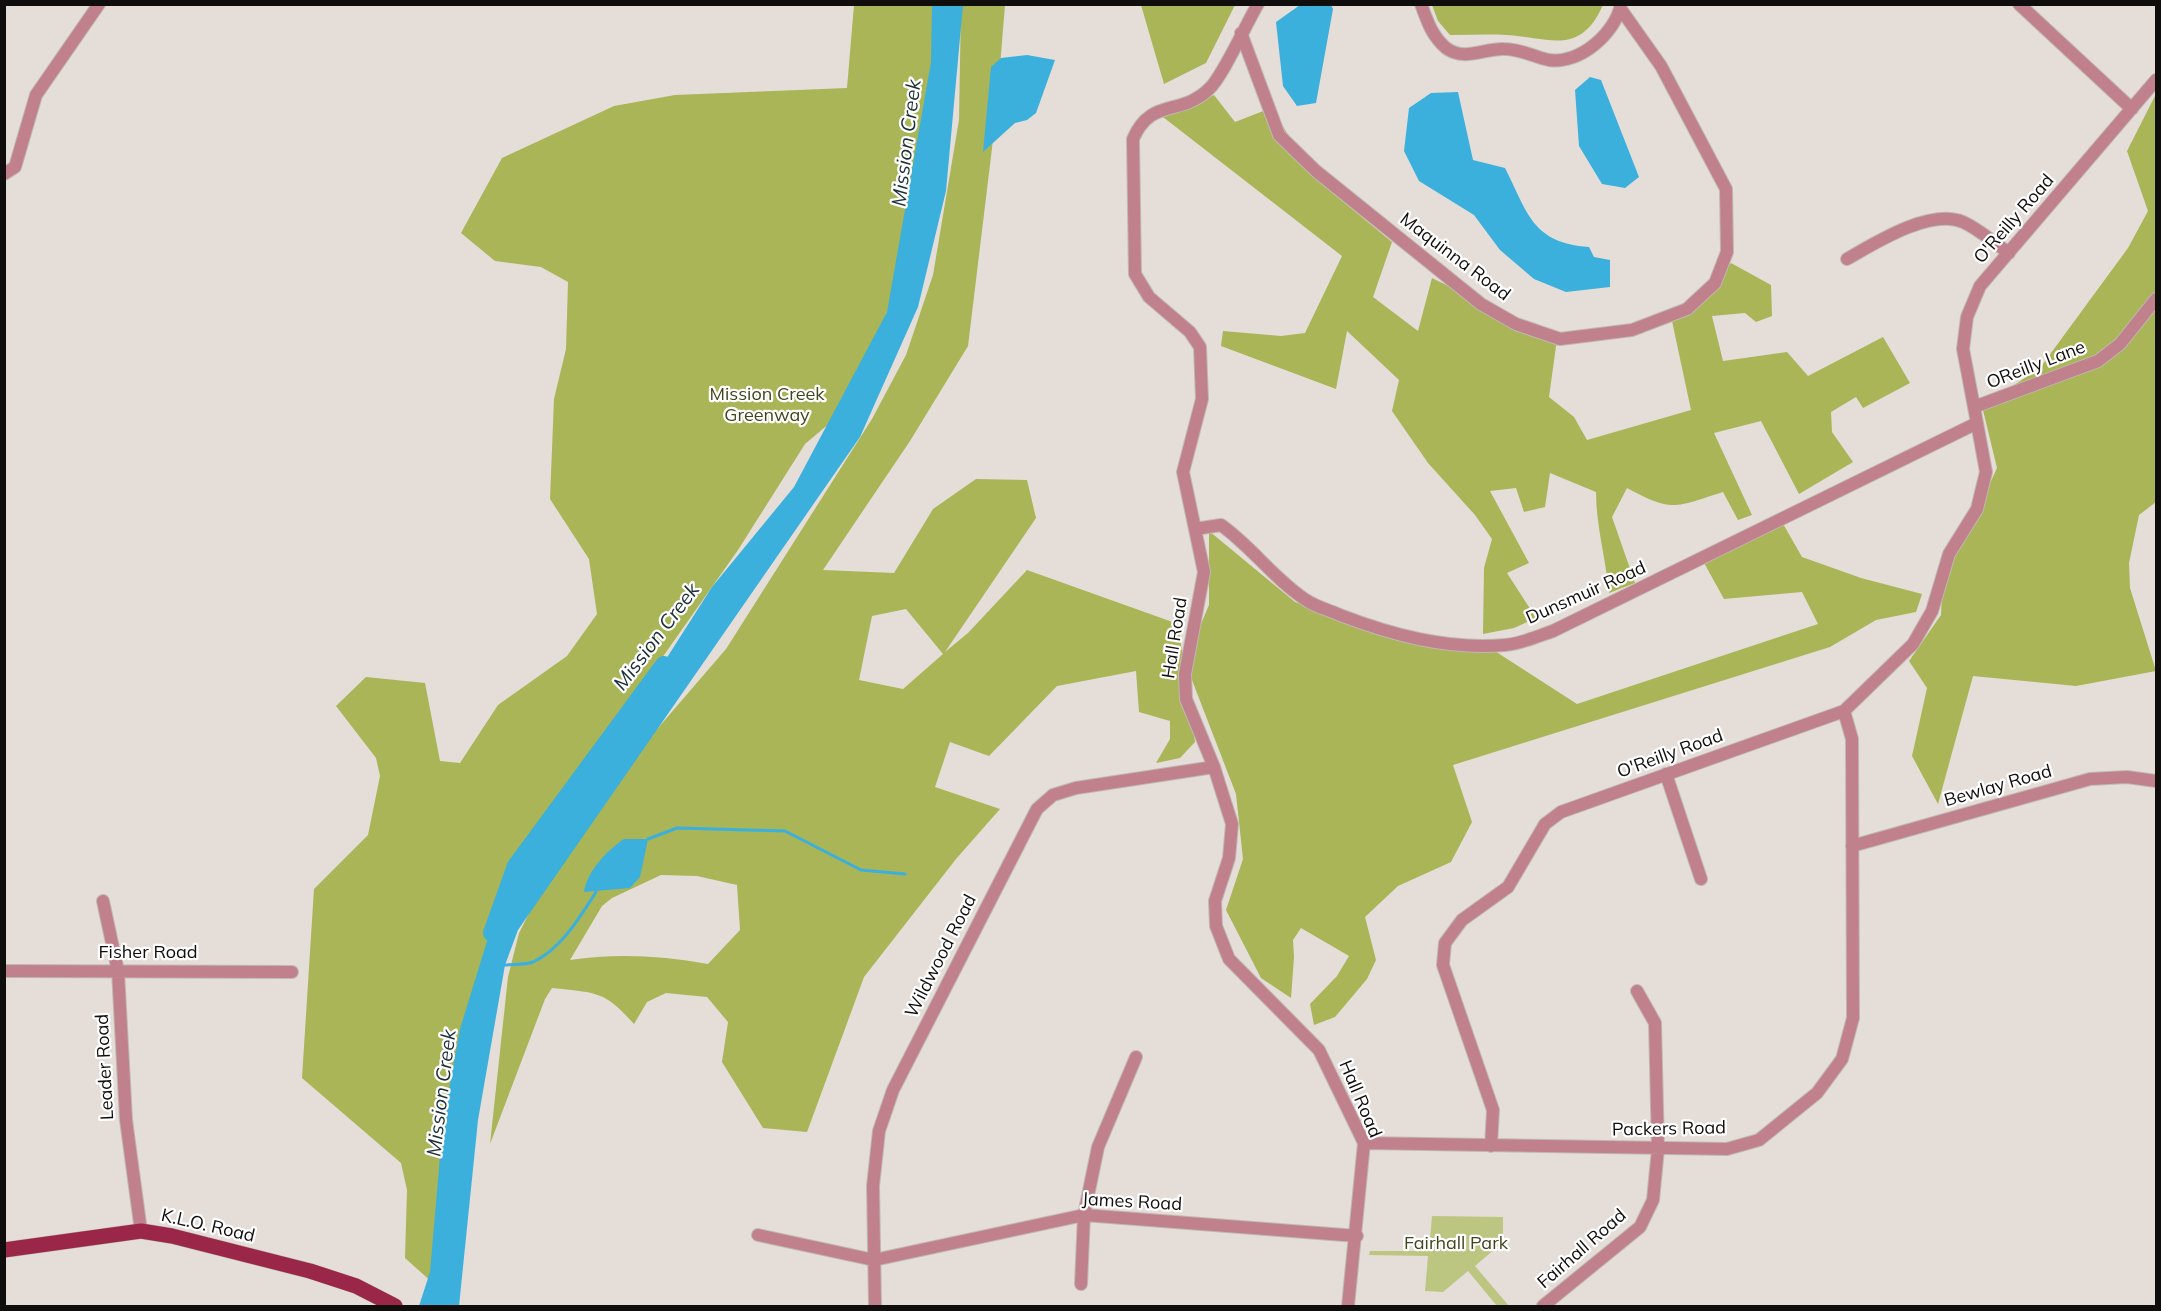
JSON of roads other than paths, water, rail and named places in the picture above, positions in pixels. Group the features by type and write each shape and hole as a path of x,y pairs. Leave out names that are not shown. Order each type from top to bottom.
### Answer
{"main road":[{"name":"K.L.O. Road","path":"4,1250 141,1231 172,1236 310,1271 356,1286 394,1306"}],"street":[{"path":"4,174 15,167 36,95 99,4"},
{"name":"Hall Road","path":"1258,4 1212,86 1196,101 1152,113 1139,124 1133,139 1135,274 1149,297 1190,332 1200,347 1202,399 1183,472 1204,573 1185,674 1186,699 1214,767 1232,824 1229,858 1215,901 1216,926 1229,959 1319,1050 1364,1143 1357,1236 1348,1306"},
{"path":"1421,4 1430,31 1448,49 1469,56 1501,48 1518,49 1550,60 1565,60 1581,54 1606,34 1621,6"},
{"path":"2019,4 2132,109"},
{"name":"Maquinna Road","path":"1241,33 1279,135 1316,171 1481,304 1516,324 1560,339 1632,330 1687,309 1715,283 1727,252 1726,189 1660,66 1621,6"},
{"name":"O'Reilly Road","path":"1974,407 1963,349 1967,317 1980,286 2157,80"},
{"path":"1847,259 1898,231 1930,220 1961,221 2009,253"},
{"name":"OReilly Lane","path":"1974,407 2098,361 2120,344 2157,299"},
{"path":"1974,407 1977,423"},
{"name":"O'Reilly Road","path":"1491,1146 1493,1110 1443,965 1445,943 1462,920 1508,887 1545,824 1561,812 1844,711 1913,644 1932,611 1949,554 1977,509 1986,472 1977,423"},
{"name":"Dunsmuir Road","path":"1195,529 1221,525 1240,538 1280,581 1309,602 1366,625 1423,640 1468,647 1508,645 1553,631 1977,423"},
{"name":"Packers Road","path":"1364,1143 1727,1149 1759,1140 1817,1093 1842,1059 1853,1018 1852,739 1844,711"},
{"name":"Wildwood Road","path":"876,1306 873,1186 879,1131 893,1090 1037,809 1053,795 1076,788 1214,767"},
{"path":"1666,774 1701,879"},
{"name":"Bewlay Road","path":"1852,846 2090,779 2127,777 2157,781"},
{"name":"Leader Road","path":"103,901 118,971 126,1120 141,1231"},
{"name":"Fisher Road","path":"4,971 292,972"},
{"name":"Fairhall Road","path":"1543,1306 1640,1227 1653,1200 1658,1149 1655,1023 1637,991"},
{"path":"1081,1284 1084,1215 1098,1147 1136,1057"},
{"name":"James Road","path":"874,1260 1084,1215 1357,1236"},
{"path":"758,1235 874,1260"}],"water":[{"name":"Mission Creek","path":"932,5 963,5 946,191 918,307 860,437 518,930 505,965 478,1120 459,1306 419,1306 430,1272 443,1122 460,1029 492,925 546,829 615,739 712,587 794,487 887,312 931,62"},
{"path":"1300,5 1331,5 1333,9 1316,103 1297,106 1283,86 1276,22"},
{"path":"1027,55 1055,60 1036,113 1027,120 1015,123 983,152 991,67 1001,58"},
{"path":"1590,77 1601,80 1639,177 1625,188 1602,184 1579,146 1575,90"},
{"path":"1458,92 1473,160 1505,168 1527,212 1543,232 1570,244 1589,247 1594,257 1610,260 1610,287 1566,292 1534,279 1500,250 1474,215 1419,181 1404,151 1409,108 1431,93"},
{"path":"624,839 648,839 640,877 630,888 584,892 589,877 598,862"}],"waterway":[{"name":"Mission Creek","path":"492,933 516,866 664,665"},
{"path":"648,839 677,828 785,831 861,870 905,874"},
{"path":"505,965 533,962 552,949 569,932 596,892"}],"park label":[{"name":"Mission Creek Greenway","path":"767,405"},
{"name":"Fairhall Park","path":"1456,1244"}]}
